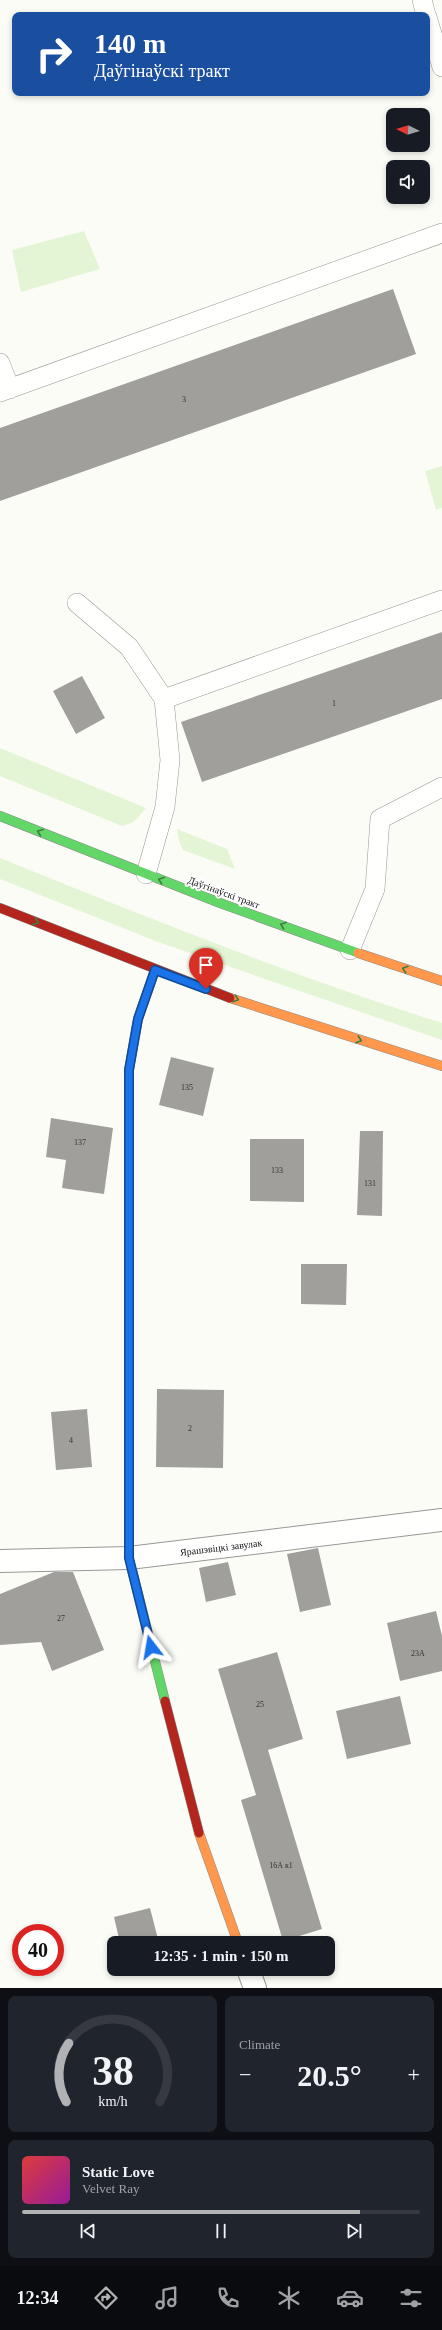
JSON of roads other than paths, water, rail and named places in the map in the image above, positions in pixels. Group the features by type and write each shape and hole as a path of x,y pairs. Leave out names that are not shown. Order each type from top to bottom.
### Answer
{"street":[{"name":"Даўгінаўскі тракт","path":"0,816 146,874 350,950 442,981"},
{"path":"0,908 155,970 231,998 442,1066"},
{"path":"155,970 138,1019 129,1070 129,1558 200,1838 235,1936"},
{"name":"Ярашэвіцкі завулак","path":"0,1561 129,1558 442,1520"},
{"path":"251,1976 255,1988"}],"lane":[{"path":"422,0 426,12"},
{"path":"430,26 442,67"},
{"path":"0,363 5,391 442,233"},
{"path":"164,700 442,600"},
{"path":"77,603 130,647 164,700 170,760 165,807 146,874"},
{"path":"350,950 375,889 380,819 442,787"}]}
